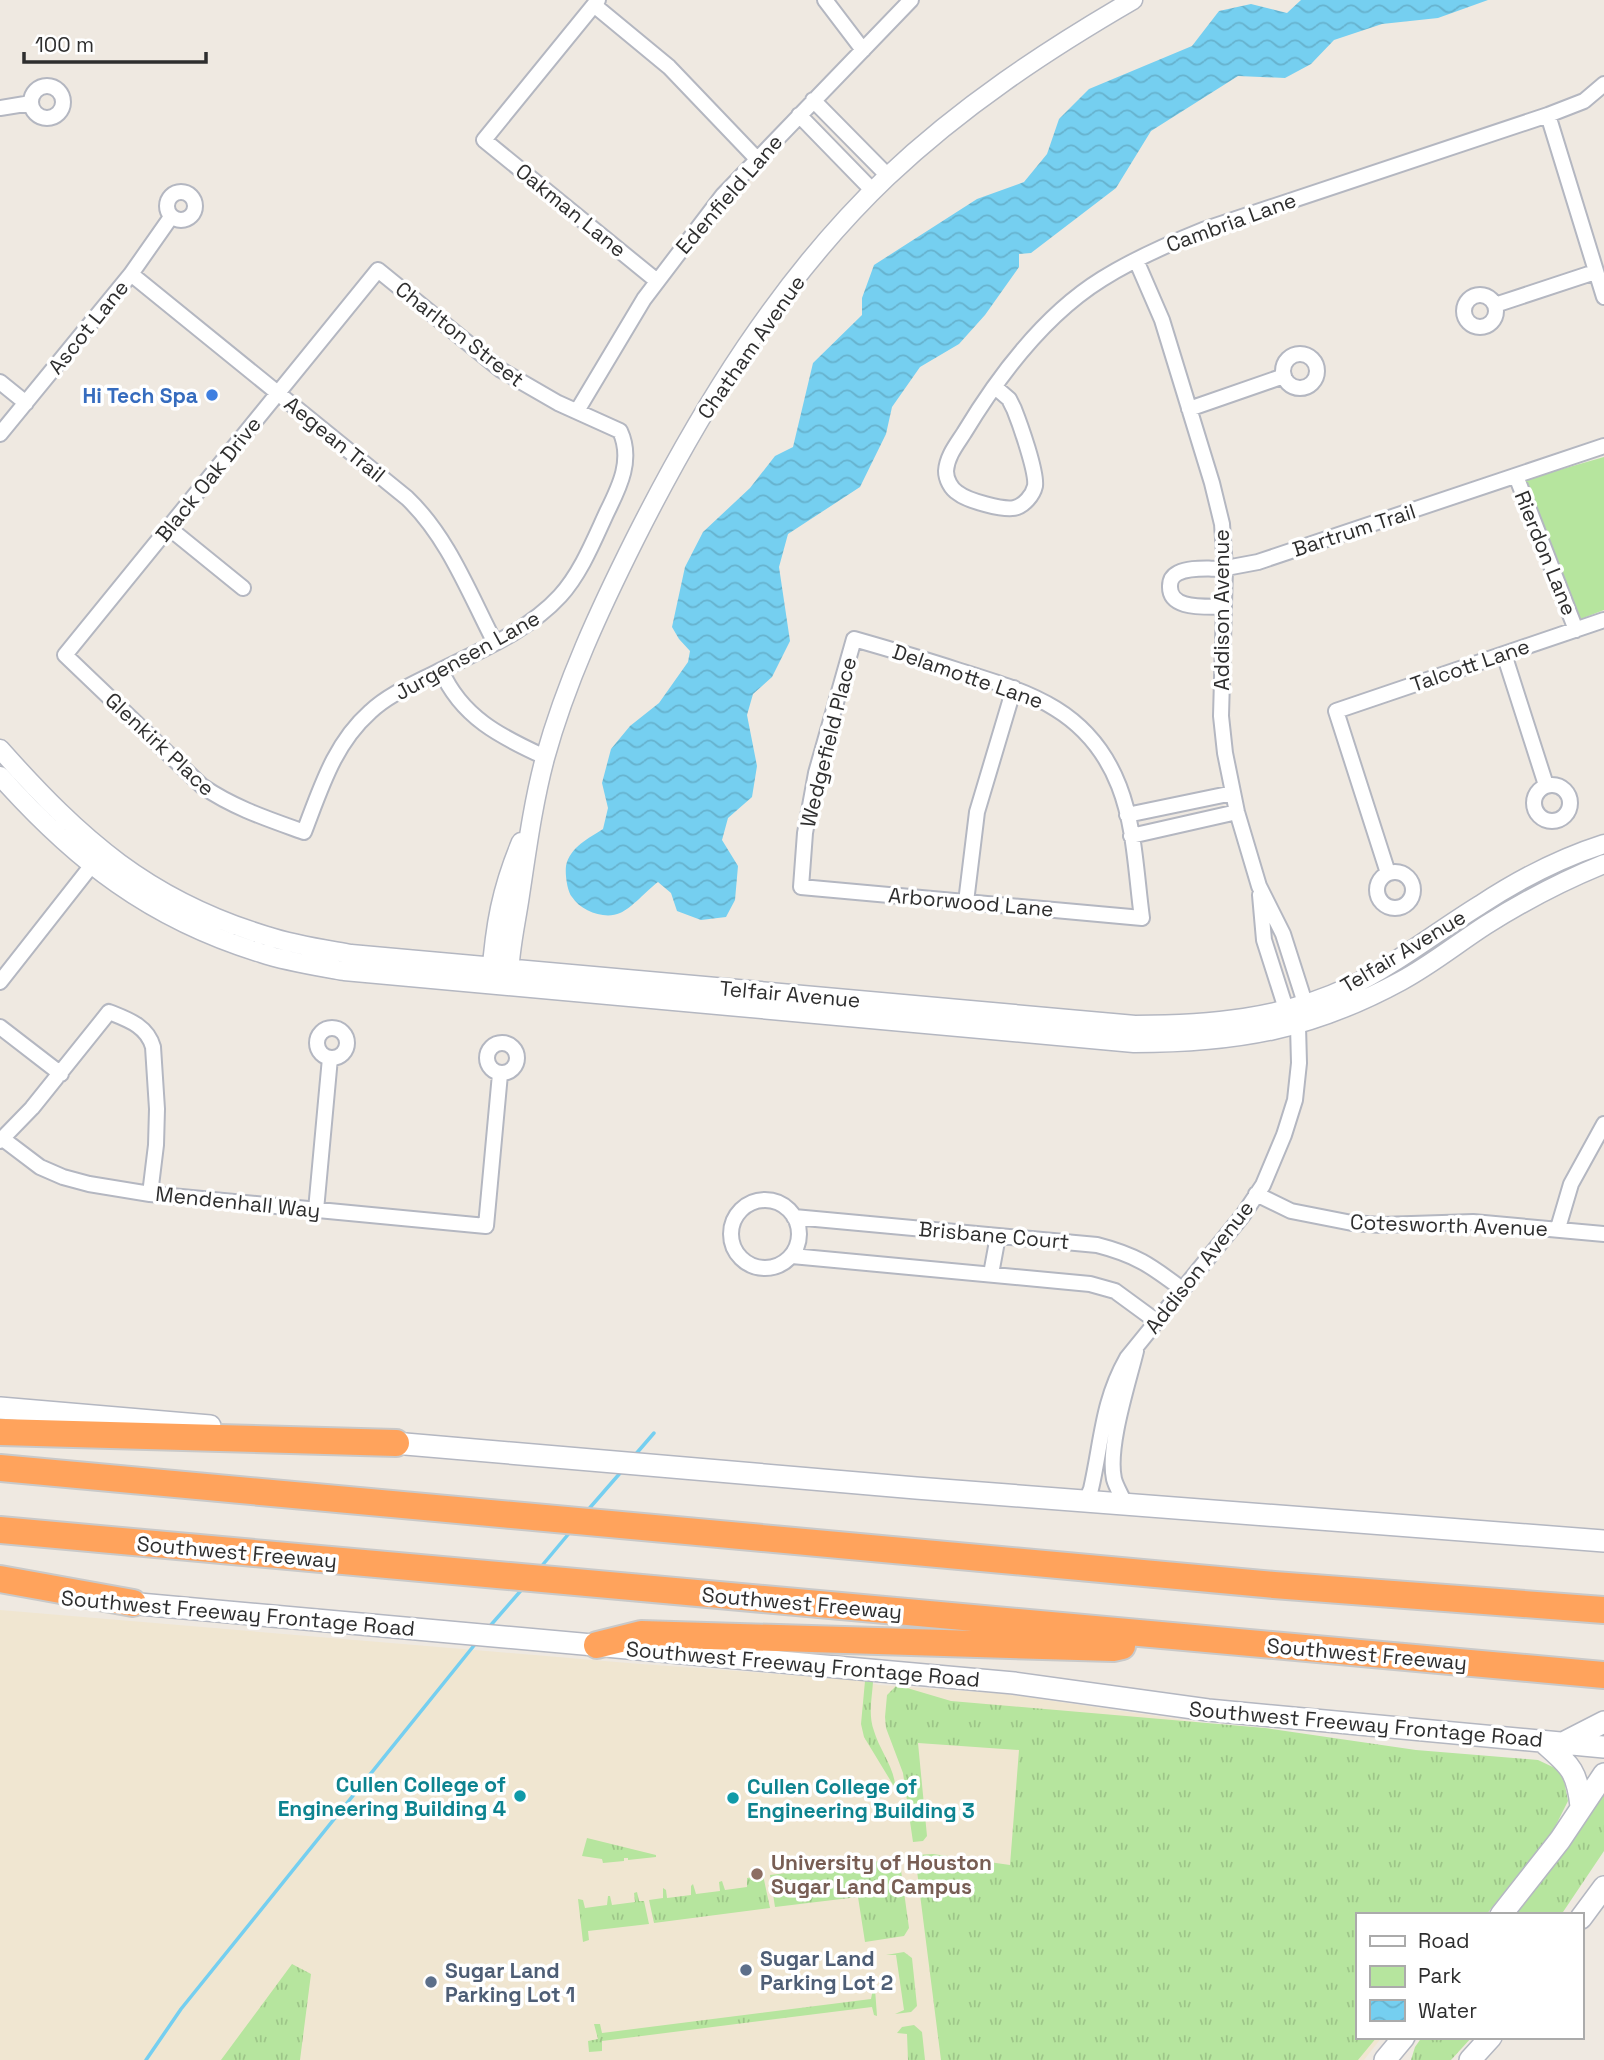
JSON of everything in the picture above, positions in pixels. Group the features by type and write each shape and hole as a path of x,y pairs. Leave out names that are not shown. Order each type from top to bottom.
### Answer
{"highway":[{"path":"0,1432 396,1443"},
{"path":"0,1468 1274,1585 1604,1611"},
{"name":"Southwest Freeway","path":"0,1530 1604,1675"},
{"path":"0,1579 133,1603"},
{"path":"585,1644 640,1634 1113,1648 1172,1636"}],"main road":[{"path":"0,1408 572,1459 1604,1541"},
{"name":"Southwest Freeway Frontage Road","path":"0,1591 1014,1683 1208,1710 1604,1746"},
{"path":"1581,1807 1578,1783 1552,1742 1604,1722"},
{"path":"1503,1913 1560,1840 1604,1774"},
{"path":"1583,1916 1604,1887"},
{"path":"1385,2060 1402,2039"},
{"path":"1404,2060 1409,2039"},
{"path":"1470,2060 1489,2039"}],"street":[{"path":"825,0 863,50"},
{"name":"Edenfield Lane","path":"577,411 657,281 723,195 911,0"},
{"name":"Chatham Avenue","path":"500,976 545,757 591,630 656,496 732,367 776,304 821,248 888,176 950,122 1022,69 1133,0"},
{"path":"596,2 670,67 757,159"},
{"name":"Oakman Lane","path":"596,2 484,140 657,281"},
{"name":"Cambria Lane","path":"995,387 1009,399 1014,409 1034,474 1035,488 1020,506 1004,509 956,492 947,478 949,457 979,408 995,387 1030,344 1069,303 1101,279 1203,230 1548,115 1584,101 1604,84"},
{"path":"813,100 888,176"},
{"path":"0,108 31,103"},
{"path":"799,115 873,191"},
{"path":"1548,115 1604,298"},
{"name":"Ascot Lane","path":"0,434 131,274 171,216"},
{"name":"Addison Avenue","path":"1086,1501 1094,1478 1108,1399 1115,1379 1127,1358 1243,1215 1284,1135 1295,1100 1299,1063 1298,1026 1305,1003 1283,934 1259,886 1237,813 1225,753 1221,716 1225,568 1222,524 1162,320 1136,260"},
{"name":"Black Oak Drive","path":"65,655 378,270"},
{"name":"Charlton Street","path":"378,270 501,370 530,388 620,431"},
{"path":"1495,305 1595,272"},
{"name":"Aegean Trail","path":"131,274 424,514 437,532 495,643"},
{"path":"1189,409 1284,376"},
{"path":"0,382 26,403"},
{"name":"Jurgensen Lane","path":"304,832 328,769 355,726 373,709 396,693 518,630 543,613 562,594 576,574 609,509 624,470 627,452 620,431"},
{"name":"Bartrum Trail","path":"1224,607 1185,605 1175,600 1170,592 1170,582 1175,574 1187,570 1225,568 1258,562 1604,446"},
{"name":"Rierdon Lane","path":"1516,476 1576,630"},
{"path":"169,528 243,588"},
{"name":"Talcott Lane","path":"1388,873 1336,711 1604,620"},
{"name":"Delamotte Lane","path":"854,639 1014,688 1055,708 1075,722 1108,763 1119,787 1131,836 1142,918"},
{"name":"Wedgefield Place","path":"801,887 805,834 816,774 854,639"},
{"path":"1504,654 1546,785"},
{"name":"Glenkirk Place","path":"65,655 202,786 234,806 304,832"},
{"path":"441,670 447,686 458,701 480,722 512,742 545,757"},
{"path":"966,902 977,812 1014,688"},
{"name":"Telfair Avenue","path":"0,749 47,801 102,851 161,892 221,920 270,937 351,954 500,976 1134,1043 1232,1040 1298,1026 1360,1002 1404,980 1513,908 1604,864"},
{"name":"Telfair Avenue","path":"0,776 34,814 91,866 152,908 232,944 264,954 344,971 500,976 1135,1025 1228,1022 1286,1009 1349,987 1539,871 1604,844"},
{"path":"1127,815 1233,793"},
{"path":"1131,836 1237,813"},
{"path":"0,982 102,851"},
{"name":"Addison Avenue","path":"1259,886 1264,940 1286,1009 1298,1026"},
{"name":"Arborwood Lane","path":"801,887 1142,918"},
{"path":"1,1140 61,1074 109,1012 131,1020 143,1029 150,1037 153,1047 157,1110 150,1194"},
{"path":"0,1027 61,1074"},
{"path":"316,1210 330,1058"},
{"name":"Mendenhall Way","path":"1,1140 20,1154 63,1177 89,1184 150,1194 485,1226 500,1074"},
{"path":"1558,1228 1571,1184 1604,1124"},
{"name":"Cotesworth Avenue","path":"1256,1194 1291,1211 1352,1223 1381,1225 1473,1222 1604,1234"},
{"name":"Brisbane Court","path":"1156,1321 1115,1291 1090,1284 792,1256 784,1264 774,1268 752,1266 735,1252 730,1231 739,1211 748,1204 771,1200 782,1205 794,1217 1097,1245 1124,1252 1146,1262 1182,1289"},
{"path":"792,1256 799,1234 794,1217"},
{"path":"991,1274 998,1236"},
{"name":"Addison Avenue","path":"1125,1504 1114,1479 1114,1456 1119,1420 1138,1346"}],"shaded area":[{"name":"University of Houston Sugar Land Campus","path":"0,1610 1005,1694 1374,1748 1356,1913 1356,2039 1380,2039 1364,2060 0,2060"}],"green space":[{"path":"1604,457 1604,610 1578,620 1524,480"},
{"path":"865,1681 873,1682 872,1725 893,1774 895,1788 864,1737 861,1724"},
{"path":"897,1685 951,1701 1265,1728 1416,1750 1538,1760 1563,1775 1568,1801 1553,1831 1488,1913 1356,1913 1356,2039 1375,2039 1358,2060 941,2060 915,1855 933,1854 1010,1865 1019,1750 918,1743 927,1836 923,1841 913,1842 903,1773 886,1728 887,1695"},
{"path":"1604,1787 1604,1851 1562,1913 1512,1913"},
{"path":"587,1838 656,1857 628,1860 624,1858 624,1861 603,1863 602,1859 582,1856"},
{"path":"895,1859 900,1863 909,1928 904,1936 865,1942 858,1897 775,1907 770,1875"},
{"path":"763,1875 770,1908 654,1923 649,1900 663,1898 663,1888 667,1898 691,1895 693,1884 696,1894 720,1891 719,1882 722,1881 725,1890 747,1887 747,1878"},
{"path":"637,1892 639,1901 644,1901 649,1924 588,1931 589,1940 583,1942 578,1899 583,1900 585,1908 607,1905 610,1896 612,1905 635,1902 634,1893"},
{"path":"904,1952 912,1958 917,2006 911,2012 895,2014 904,2010 896,1955 886,1955"},
{"path":"292,1964 311,1974 300,2060 221,2060"},
{"path":"873,1989 877,2016 874,2015 872,2007 602,2041 602,2051 589,2052 588,2041 598,2039 594,2024 600,2024 602,2033 871,1999"},
{"path":"914,2025 922,2032 925,2060 908,2060 907,2034 897,2033 902,2027"},
{"path":"1421,2039 1470,2039 1451,2060 1411,2060"}],"water":[{"path":"1301,0 1488,0 1438,18 1382,24 1334,40 1311,64 1285,78 1238,76 1151,131 1116,188 1031,253 1019,254 1019,267 985,315 959,344 920,367 892,407 886,434 860,487 788,534 779,567 790,641 772,677 753,694 747,715 757,766 752,797 728,818 722,840 738,866 735,900 726,917 701,920 677,911 671,893 658,882 629,907 614,915 601,915 581,906 569,891 566,866 576,848 603,829 608,808 602,783 611,749 630,726 659,703 688,662 690,651 672,627 685,567 703,532 750,488 775,456 793,447 813,363 862,315 862,298 874,265 977,199 1024,182 1047,154 1059,119 1089,89 1192,46 1219,11 1251,4 1287,13"}],"waterway":[{"path":"635,1455 654,1433"},
{"path":"587,1511 621,1472"},
{"path":"540,1568 571,1531"},
{"path":"490,1626 524,1587"},
{"path":"146,2060 181,2009 476,1643"}],"place":[{"name":"Hi Tech Spa","path":"212,395"},
{"name":"Cullen College of Engineering Building 4","path":"520,1796"},
{"name":"Cullen College of Engineering Building 3","path":"733,1798"},
{"name":"University of Houston Sugar Land Campus","path":"757,1874"},
{"name":"Sugar Land Parking Lot 2","path":"746,1970"},
{"name":"Sugar Land Parking Lot 1","path":"431,1982"}]}
